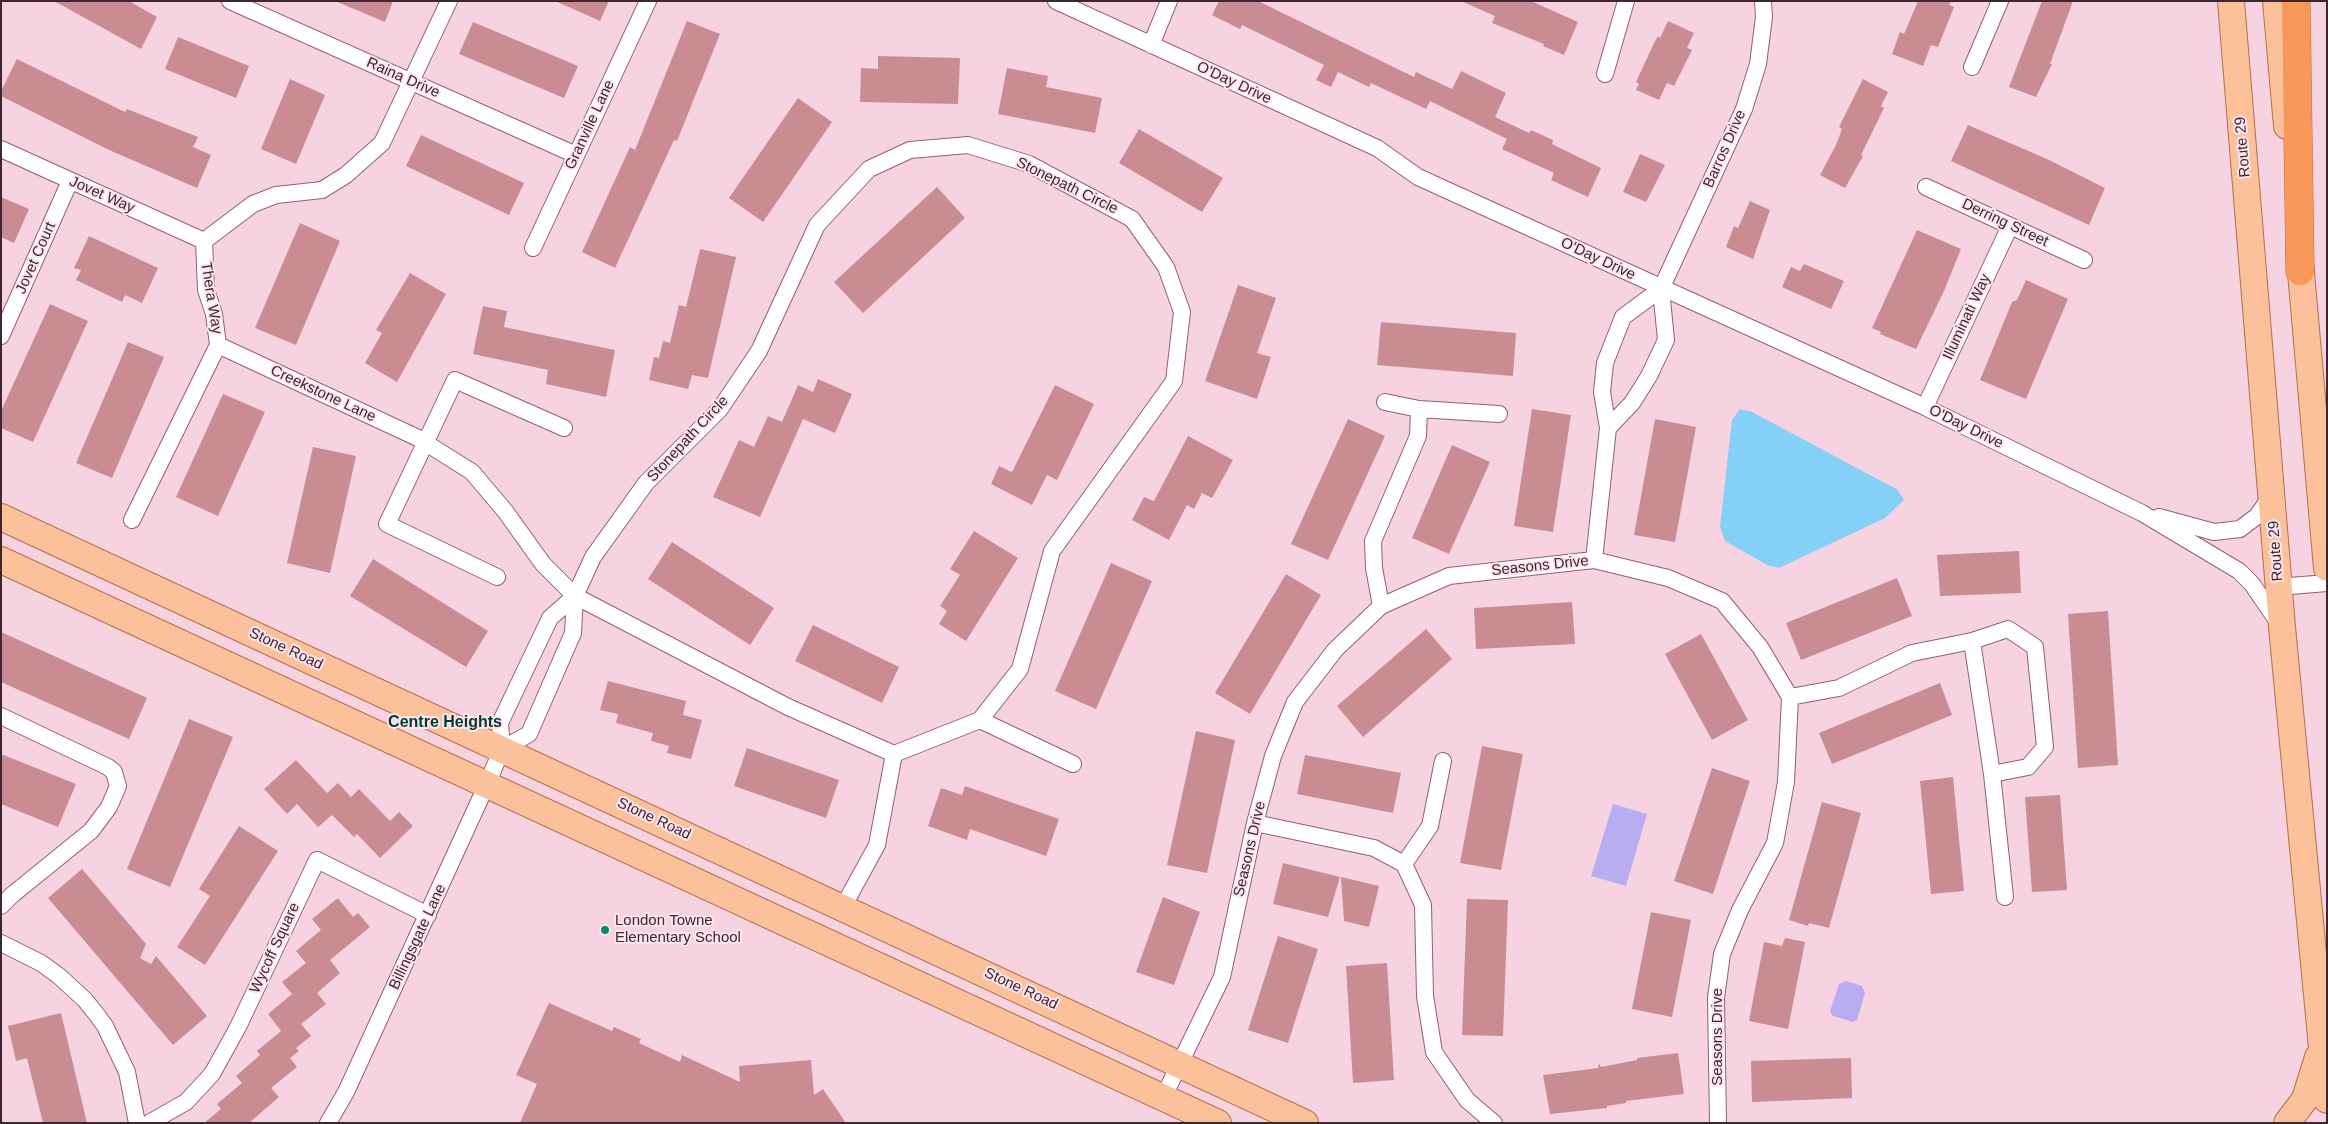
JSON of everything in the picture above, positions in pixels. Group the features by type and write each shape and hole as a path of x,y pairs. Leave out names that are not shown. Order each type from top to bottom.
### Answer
{"highway":[{"path":"2296,1 2300,270"}],"main road":[{"name":"Route 29","path":"2230,1 2278,587 2327,1100"},
{"path":"2276,1 2327,568"},
{"name":"Stone Road","path":"1,517 1306,1123"},
{"path":"1,560 1218,1123"},
{"path":"2287,1123 2305,1099 2322,1047"}],"street":[{"name":"Raina Drive","path":"230,1 576,155"},
{"name":"Thera Way","path":"132,520 218,345 214,314 206,290 204,241 253,204 276,194 322,190 346,175 382,143 449,1"},
{"name":"Granville Lane","path":"533,248 648,1"},
{"name":"O'Day Drive","path":"1056,1 1376,148 1418,177 1925,408 2142,513 2239,571 2252,584 2282,627"},
{"path":"1151,45 1170,1"},
{"path":"1605,74 1626,1"},
{"name":"Barros Drive","path":"1661,289 1744,109 1758,64 1764,17 1763,1"},
{"path":"1972,67 2000,1"},
{"name":"Stonepath Circle","path":"575,596 550,618 500,723 502,749 529,734 574,633 575,596 593,557 646,483 720,409 759,351 817,225 869,169 910,150 968,145 1028,164 1132,219 1166,267 1182,312 1174,381 1052,551 1020,669 980,720"},
{"name":"Jovet Way","path":"1,149 204,241"},
{"name":"Jovet Court","path":"1,336 70,181"},
{"name":"Derring Street","path":"1926,187 2084,260"},
{"name":"Illuminati Way","path":"1925,408 2010,226"},
{"path":"1594,560 1608,428 1602,392 1606,363 1623,317 1661,289"},
{"path":"1608,428 1632,403 1649,376 1666,340 1661,289"},
{"name":"Creekstone Lane","path":"218,345 427,444 472,472 505,511 542,564 575,596"},
{"path":"497,577 387,524 427,444 455,380 564,428"},
{"path":"1385,402 1419,409 1499,414"},
{"path":"1381,606 1374,568 1373,542 1418,436 1419,409"},
{"name":"O'Day Drive","path":"2142,513 2214,532 2240,529 2257,516 2269,499 2271,484"},
{"name":"Seasons Drive","path":"1163,1098 1182,1064 1222,977 1255,823 1273,756 1295,702 1335,650 1381,606 1449,576 1594,560 1668,578 1722,601 1760,647 1790,697 1786,782 1775,843 1740,910 1722,954 1716,998 1718,1123"},
{"path":"2278,587 2327,583"},
{"path":"575,596 788,707 894,754 980,720 1073,764"},
{"path":"1790,697 1839,688 1912,653 1972,641 2008,629 2035,647 2045,747 2028,767 1992,774"},
{"path":"1972,641 1992,774 2005,897"},
{"path":"1,716 108,767 114,772 118,786 109,807 91,831 1,906"},
{"name":"Billingsgate Lane","path":"328,1123 346,1092 502,749"},
{"path":"843,907 877,845 894,754"},
{"path":"1404,864 1430,826 1443,761"},
{"path":"1255,823 1374,848 1404,864 1423,905 1425,996 1434,1052 1467,1100 1494,1123"},
{"name":"Wycoff Square","path":"149,1123 186,1102 212,1074 238,1027 317,860 428,915"},
{"path":"1,943 41,963 85,1000 97,1015 105,1026 127,1072 137,1123"}],"shaded area":[{"path":"1613,804 1647,814 1626,886 1591,876"},
{"path":"1846,981 1862,986 1865,993 1857,1020 1853,1022 1833,1016 1830,1011 1839,984"}],"water":[{"path":"1740,409 1752,412 1898,490 1904,500 1885,518 1779,568 1767,565 1725,541 1720,527 1732,420"}],"building":[{"path":"54,1 129,1 157,17 141,49"},
{"path":"335,1 393,1 385,22"},
{"path":"555,1 609,1 600,21"},
{"path":"1219,1 1258,1 1414,77 1416,72 1452,89 1461,71 1506,93 1495,117 1529,133 1531,130 1553,140 1552,144 1601,168 1588,197 1551,180 1554,173 1502,149 1507,139 1430,101 1426,109 1371,83 1369,87 1338,72 1331,87 1316,80 1324,65 1242,25 1240,29 1212,15"},
{"path":"1461,1 1531,1 1578,22 1564,55 1543,46 1544,44 1492,23 1495,16"},
{"path":"1918,1 1951,1 1949,5 1954,7 1938,47 1931,45 1923,66 1892,54 1900,32 1904,34"},
{"path":"2042,1 2073,1 2050,64 2052,64 2036,97 2009,87"},
{"path":"687,21 720,34 677,141 674,140 615,268 582,252 630,147 635,150"},
{"path":"1668,21 1694,33 1687,48 1692,50 1674,86 1667,83 1659,100 1636,90 1639,84 1636,82 1654,43 1658,36 1660,38"},
{"path":"473,22 578,66 564,98 459,54"},
{"path":"178,37 249,66 236,98 165,69"},
{"path":"878,56 960,58 958,104 860,102 861,68 878,69"},
{"path":"17,59 125,112 127,109 198,137 193,147 211,155 197,188 109,150 1,96 1,91"},
{"path":"1007,68 1048,76 1046,87 1102,98 1095,133 998,114"},
{"path":"290,79 325,95 296,164 261,149"},
{"path":"1863,79 1888,92 1881,106 1884,108 1861,155 1863,156 1845,188 1820,175 1836,145 1842,129 1839,127"},
{"path":"798,98 832,122 763,222 729,198"},
{"path":"1968,125 2047,159 2105,188 2089,225 1951,161"},
{"path":"1139,129 1223,178 1202,212 1119,163"},
{"path":"421,135 524,183 509,215 406,166"},
{"path":"1640,154 1665,165 1646,202 1623,192"},
{"path":"937,187 965,218 863,313 834,282"},
{"path":"1,197 29,209 14,243 1,237"},
{"path":"1750,201 1770,210 1753,259 1726,247 1734,226 1738,228"},
{"path":"300,223 340,241 296,345 255,328"},
{"path":"1917,230 1961,249 1944,291 1916,349 1880,334 1881,332 1872,328"},
{"path":"89,236 158,268 142,303 125,295 122,302 76,280 81,270 74,268"},
{"path":"700,249 736,257 708,378 692,375 688,389 649,380 654,357 659,358 663,341 670,343 679,305 686,307"},
{"path":"1804,264 1844,281 1831,309 1782,287 1791,267 1800,271"},
{"path":"410,273 446,294 397,382 365,363 382,333 376,330"},
{"path":"2026,280 2068,299 2026,399 1980,380 2012,302 2017,300"},
{"path":"1238,285 1276,298 1257,353 1271,357 1257,399 1205,381"},
{"path":"50,304 88,321 33,442 1,428 1,411"},
{"path":"483,306 507,311 504,327 615,350 606,397 546,384 548,370 473,354"},
{"path":"1381,322 1516,333 1513,376 1377,365"},
{"path":"128,342 164,357 112,478 76,463"},
{"path":"818,379 852,394 835,433 803,419 760,517 713,497 739,440 754,447 768,416 782,422 798,385 813,392"},
{"path":"1055,385 1094,404 1057,480 1047,475 1032,505 991,484 999,466 1012,472"},
{"path":"223,394 265,412 218,516 176,497"},
{"path":"1532,409 1571,415 1553,532 1514,526"},
{"path":"1348,419 1385,436 1328,560 1291,544"},
{"path":"1655,419 1696,427 1675,542 1634,535"},
{"path":"1188,436 1233,460 1212,498 1202,493 1194,509 1187,505 1169,540 1132,520 1144,497 1154,501"},
{"path":"1452,445 1490,462 1449,554 1412,538"},
{"path":"313,447 356,456 330,573 287,563"},
{"path":"974,531 1018,558 966,641 939,624 947,611 940,606 960,575 950,569"},
{"path":"672,542 774,608 750,645 648,579"},
{"path":"2019,551 2021,593 1940,596 1937,555"},
{"path":"373,559 488,631 466,667 350,596"},
{"path":"1111,563 1152,581 1096,709 1055,691"},
{"path":"1286,574 1321,595 1250,714 1215,693"},
{"path":"1897,578 1912,616 1801,660 1786,623"},
{"path":"1572,602 1575,644 1476,649 1474,608"},
{"path":"2108,611 2118,765 2078,768 2068,614"},
{"path":"813,625 899,667 882,703 795,661"},
{"path":"1426,629 1452,659 1363,737 1337,706"},
{"path":"1,632 147,698 129,739 1,682"},
{"path":"1701,634 1748,720 1712,740 1665,654"},
{"path":"608,681 686,701 683,715 702,720 691,759 667,753 669,746 651,741 653,733 616,723 618,714 600,710"},
{"path":"1940,683 1952,715 1832,764 1819,733"},
{"path":"189,719 233,737 170,887 127,869"},
{"path":"1196,731 1235,740 1207,873 1167,865"},
{"path":"1482,746 1523,754 1501,870 1460,863"},
{"path":"747,748 839,780 826,818 734,786"},
{"path":"1,754 76,784 58,827 1,804"},
{"path":"1305,755 1401,773 1393,813 1297,794"},
{"path":"296,760 327,793 338,783 351,797 359,789 390,821 399,812 413,826 380,858 357,834 354,837 332,815 318,827 297,804 287,814 264,789"},
{"path":"1712,768 1750,781 1713,894 1674,881"},
{"path":"1953,777 1964,891 1931,894 1920,781"},
{"path":"965,786 1059,819 1046,856 970,829 967,840 928,826 941,788 962,795"},
{"path":"2060,795 2067,890 2032,892 2025,797"},
{"path":"1822,802 1861,813 1829,928 1809,923 1808,926 1789,920"},
{"path":"239,826 278,851 205,965 177,947 210,896 199,889"},
{"path":"1283,863 1340,877 1328,917 1273,904"},
{"path":"82,869 146,944 140,958 151,964 156,956 207,1016 173,1045 48,898"},
{"path":"1341,877 1379,886 1369,927 1344,921"},
{"path":"1163,897 1200,912 1174,985 1136,972"},
{"path":"338,898 353,917 358,913 370,927 330,960 340,973 317,993 326,1004 301,1024 311,1036 296,1048 299,1051 290,1058 297,1067 271,1088 279,1097 249,1123 204,1123 221,1109 217,1104 242,1083 236,1076 260,1055 257,1051 281,1031 268,1014 292,994 282,982 306,963 296,951 321,930 312,919"},
{"path":"1467,899 1508,900 1503,1036 1462,1035"},
{"path":"1651,912 1691,920 1672,1017 1632,1009"},
{"path":"1278,936 1318,949 1288,1043 1248,1030"},
{"path":"1785,938 1805,942 1788,1029 1749,1021 1764,942 1782,946"},
{"path":"1387,963 1394,1080 1353,1083 1346,966"},
{"path":"549,1003 612,1031 614,1027 641,1039 639,1043 680,1062 682,1055 740,1082 739,1066 811,1060 814,1095 823,1089 846,1123 520,1123 537,1084 516,1075"},
{"path":"61,1013 87,1123 43,1123 27,1058 16,1061 8,1026"},
{"path":"1678,1053 1684,1094 1626,1101 1626,1103 1607,1106 1607,1108 1550,1114 1543,1075 1598,1068 1599,1063 1601,1067 1637,1060 1637,1058"},
{"path":"1851,1058 1852,1098 1752,1102 1751,1061"}],"place":[{"name":"London Towne Elementary School","path":"605,930"}],"district":[{"name":"Centre Heights","path":"445,723"}]}
